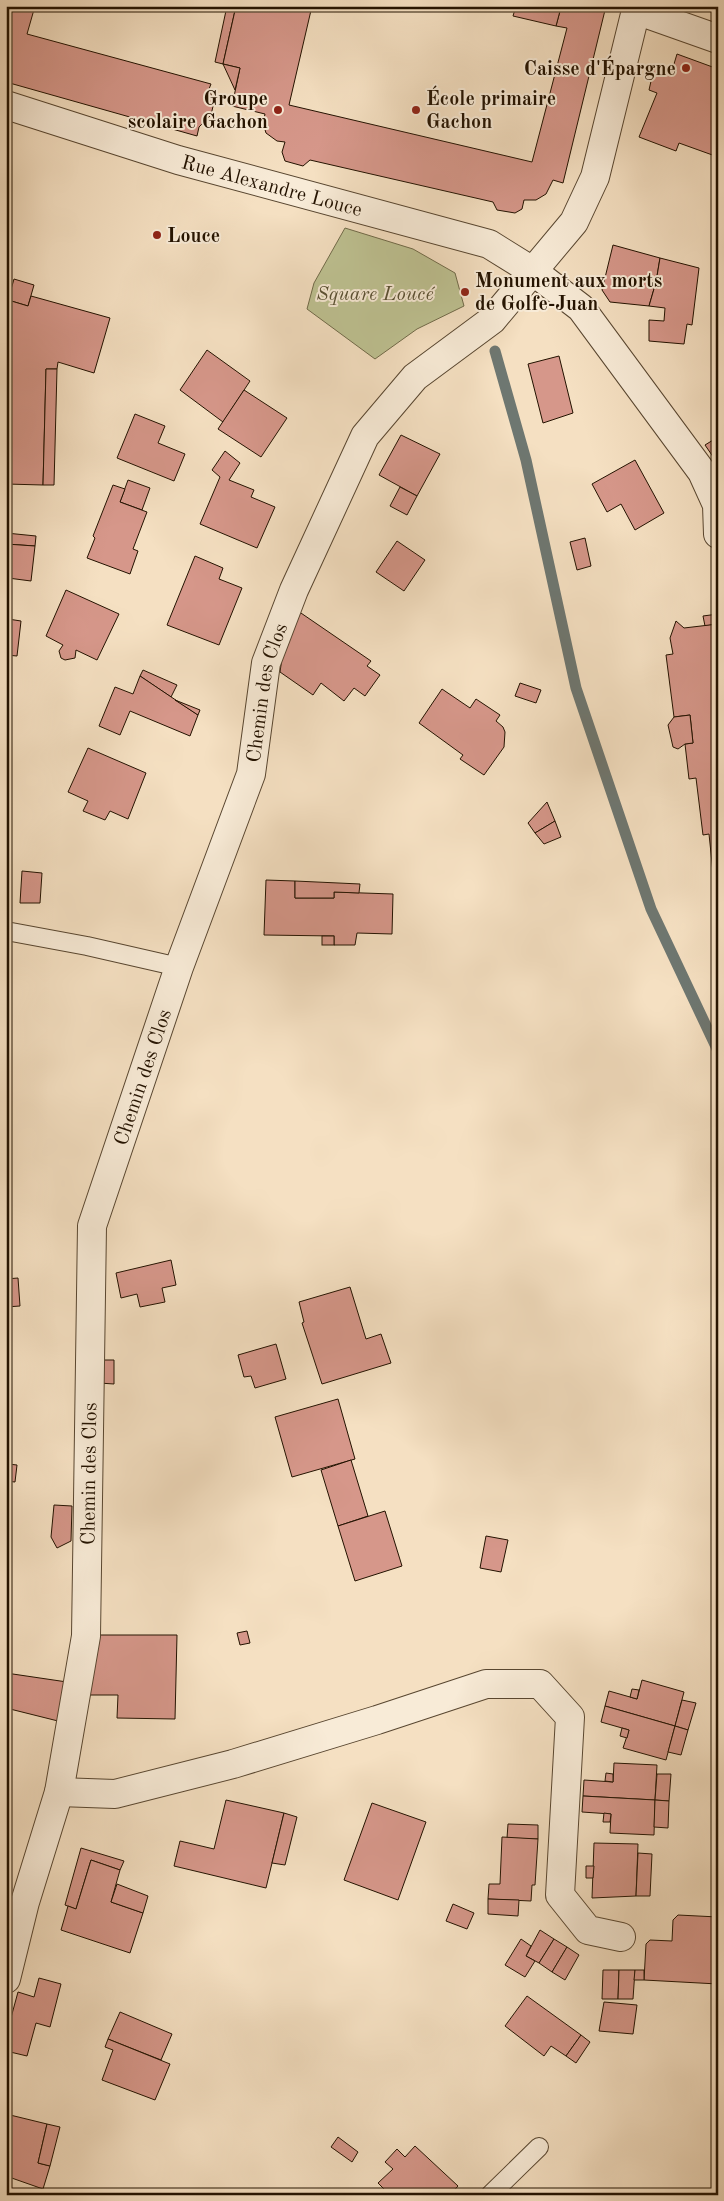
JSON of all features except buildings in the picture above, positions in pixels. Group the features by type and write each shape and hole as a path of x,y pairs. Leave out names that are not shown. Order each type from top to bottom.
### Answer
{"street":[{"path":"637,8 718,38"},
{"name":"Chemin des Clos","path":"6,1979 25,1902 58,1792 86,1636 92,1226 179,967 251,774 266,663 294,590 365,436 415,377 492,320 574,222 595,177 637,8"},
{"name":"Rue Alexandre Louce","path":"6,105 178,160 489,244 534,272 581,308 702,472 717,504 718,534"},
{"path":"58,1792 115,1794 242,1761 486,1684 540,1684 570,1717 560,1895 588,1930 621,1937"}],"lane":[{"path":"6,931 87,946 179,967"},
{"path":"490,2195 539,2147"}],"green space":[{"name":"Square Loucé","path":"345,228 413,249 455,273 464,306 417,329 375,359 307,309 314,283"}],"waterway":[{"path":"495,351 526,460 576,688 651,909 718,1051"}],"place":[{"name":"Caisse d'Épargne","path":"686,68"},
{"name":"Groupe scolaire Gachon","path":"278,110"},
{"name":"École primaire Gachon","path":"416,110"},
{"name":"Louce","path":"157,235"},
{"name":"Monument aux morts de Golfe-Juan","path":"465,292"}]}
